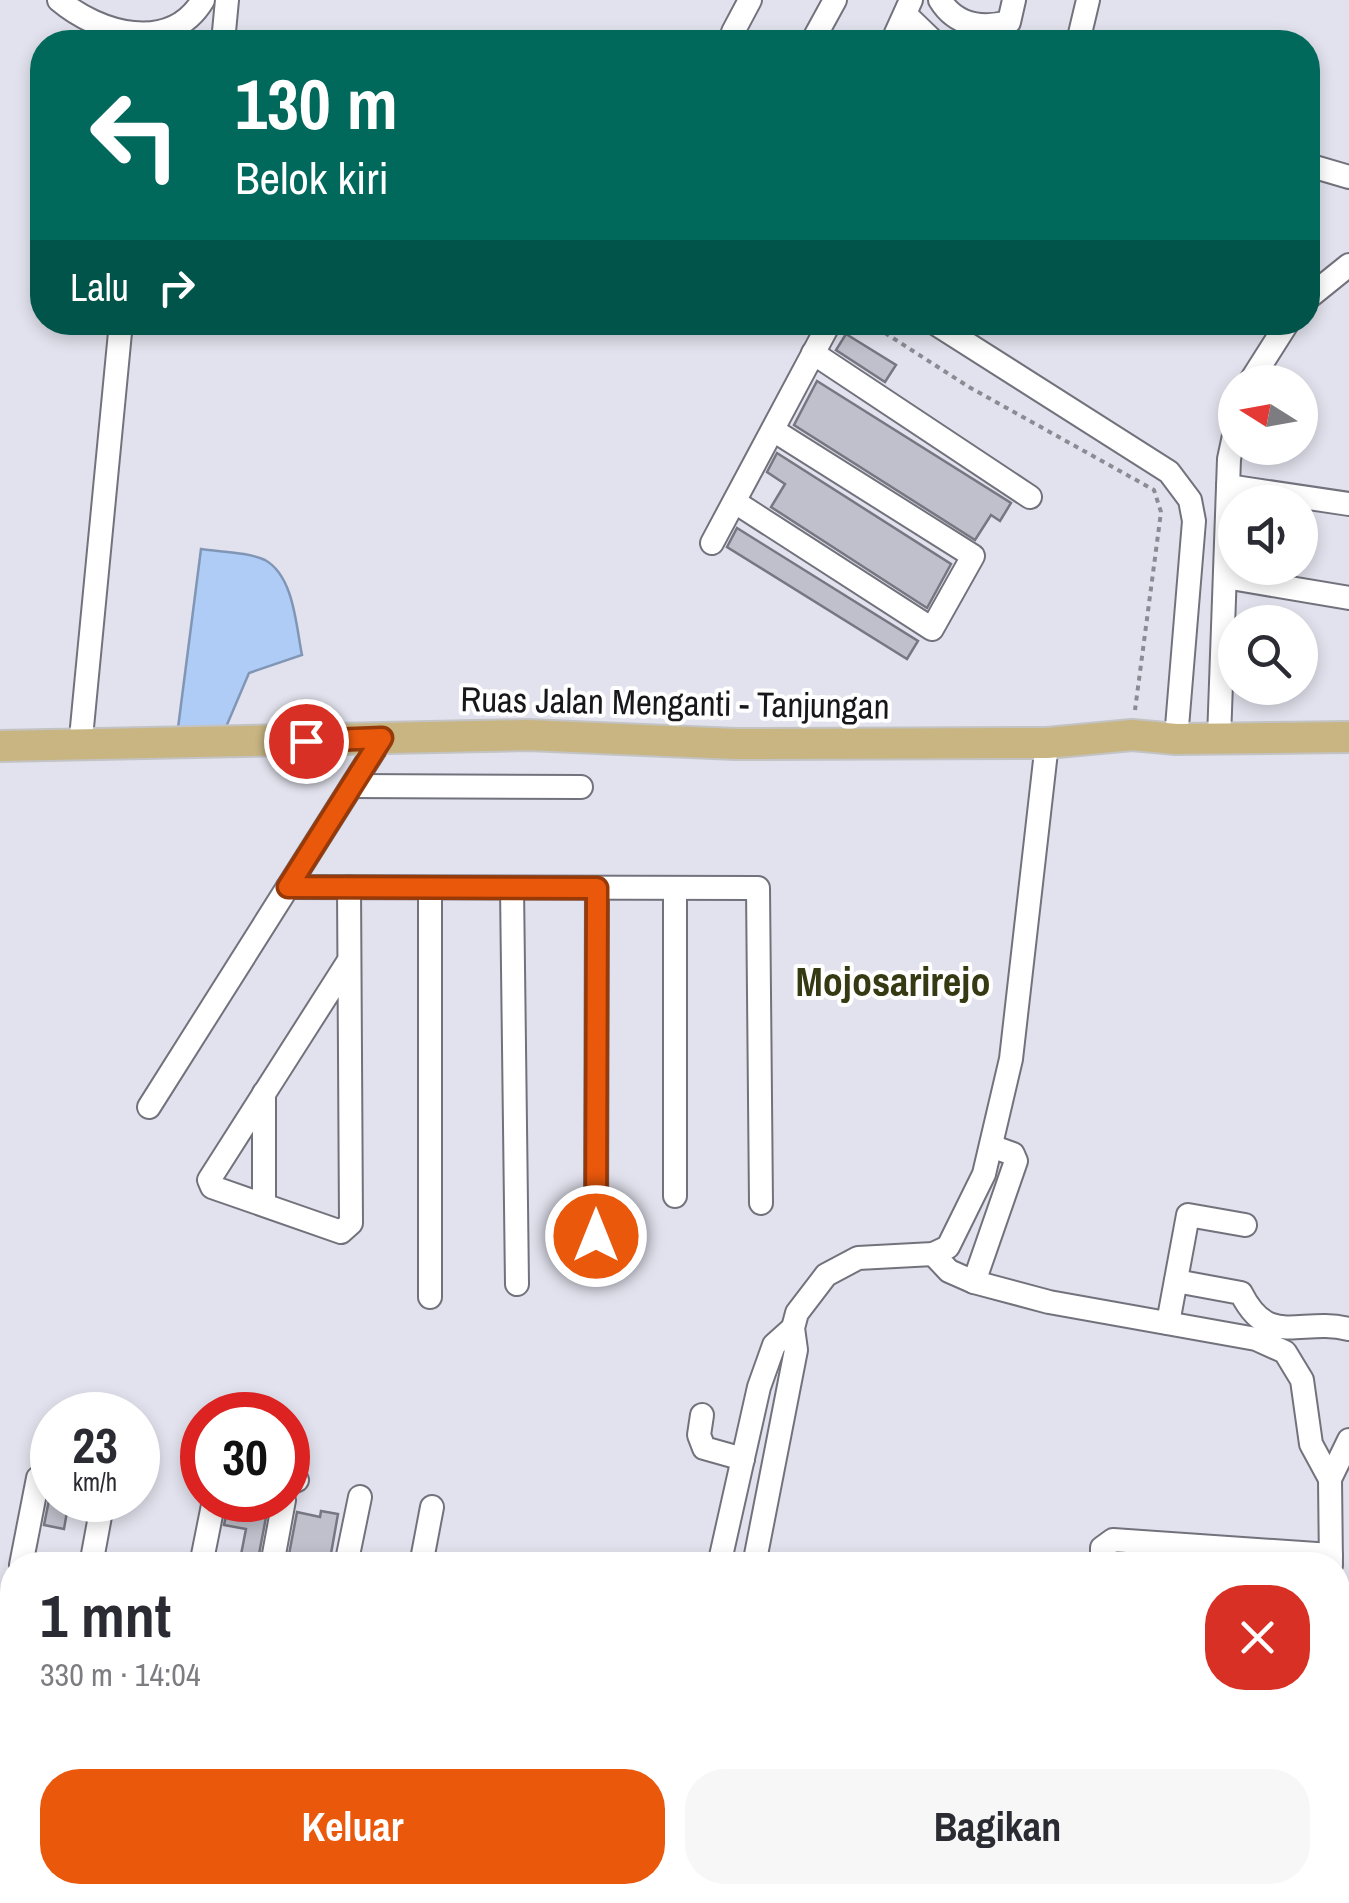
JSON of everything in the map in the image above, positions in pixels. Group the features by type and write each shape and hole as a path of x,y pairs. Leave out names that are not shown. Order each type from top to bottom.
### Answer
{"main road":[{"name":"Ruas Jalan Menganti - Tanjungan","path":"0,746 80,748 528,735 736,744 1047,743 1132,735 1176,739 1349,737"}],"street":[{"path":"60,0 99,28 109,30"},
{"path":"152,30 175,26 203,0"},
{"path":"224,30 227,0"},
{"path":"734,30 750,0"},
{"path":"818,30 834,0"},
{"path":"940,0 949,14 984,28 1009,22 1014,0"},
{"path":"1081,30 1088,0"},
{"path":"908,8 925,30"},
{"path":"1320,168 1349,178"},
{"path":"1320,288 1349,265"},
{"path":"80,748 121,335"},
{"path":"712,543 823,335"},
{"path":"954,335 1149,457 1183,487 1194,521 1176,739"},
{"path":"1261,365 1280,335"},
{"path":"813,353 1030,497"},
{"path":"735,502 932,629 973,556 773,430"},
{"path":"1318,499 1349,504"},
{"path":"1219,739 1225,585"},
{"path":"1272,585 1349,598"},
{"path":"148,1107 382,738"},
{"path":"757,1552 792,1374 793,1328 804,1298 838,1266 900,1253 934,1254 948,1247 962,1226 991,1146 1010,1060 1047,743"},
{"path":"352,786 581,787"},
{"path":"288,887 758,888 762,1203"},
{"path":"348,962 209,1180 212,1187 333,1231 350,1227 349,888"},
{"path":"430,888 430,1297"},
{"path":"512,888 517,1284"},
{"path":"596,1236 597,888"},
{"path":"675,888 676,1196"},
{"path":"264,1093 264,1204"},
{"path":"974,1282 1016,1161 1013,1154 991,1146"},
{"path":"1168,1322 1188,1215 1245,1226"},
{"path":"934,1254 950,1271 974,1282 1049,1302 1256,1339 1286,1352 1302,1380 1311,1444 1330,1479"},
{"path":"1176,1281 1241,1294 1253,1317 1266,1326 1349,1329"},
{"path":"1286,1352 1296,1326"},
{"path":"723,1552 759,1387 774,1344 793,1328"},
{"path":"702,1416 698,1435 704,1448 743,1459"},
{"path":"1331,1552 1330,1479 1349,1440"},
{"path":"349,1552 360,1496"},
{"path":"423,1552 432,1507"},
{"path":"24,1552 30,1519"},
{"path":"93,1552 99,1522"},
{"path":"204,1552 210,1522"},
{"path":"275,1552 282,1522"},
{"path":"1102,1552 1113,1540 1163,1552"}],"path":[{"path":"889,335 969,386 1154,490 1161,512 1132,735"}],"water":[{"path":"201,549 250,555 275,567 288,589 302,655 249,673 226,727 178,728"}],"building":[{"path":"848,335 896,365 885,382 836,350"},
{"path":"817,381 1011,503 1000,521 991,515 975,540 794,425"},
{"path":"777,453 951,564 927,608 771,507 785,484 767,472"},
{"path":"737,528 918,641 907,659 727,547"},
{"path":"321,1511 338,1514 331,1552 289,1552 295,1522 310,1522 310,1515 320,1517"},
{"path":"45,1522 65,1522 64,1529 44,1525"},
{"path":"225,1522 265,1522 259,1552 242,1552 246,1529 224,1525"}],"district":[{"name":"Mojosarirejo","path":"893,982"}],"route":[{"path":"306,741 382,738 288,887 597,888 596,1236"}]}
